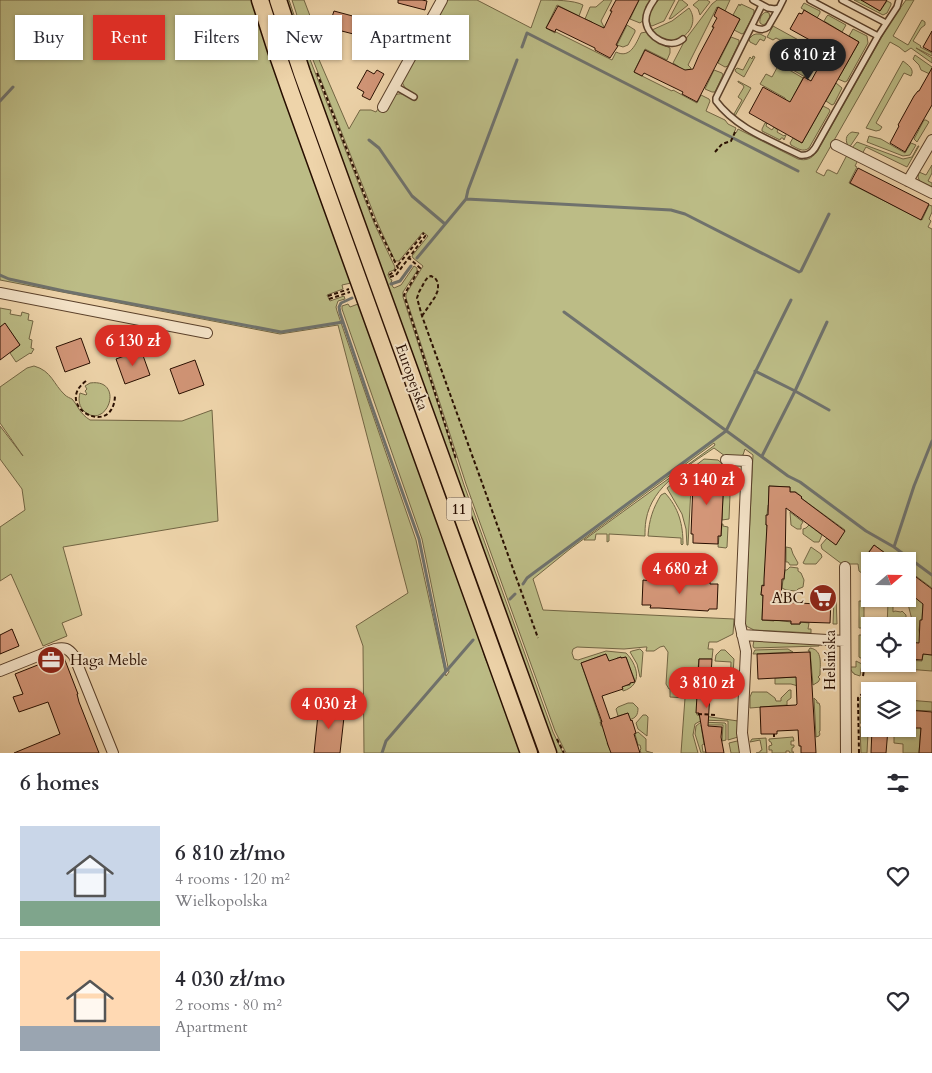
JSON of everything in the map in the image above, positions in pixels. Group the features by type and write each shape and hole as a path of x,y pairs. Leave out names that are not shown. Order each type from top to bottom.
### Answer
{"main road":[{"name":"Europejska","path":"260,0 291,93 529,753"},
{"name":"Europejska","path":"278,0 305,81 548,753"}],"street":[{"path":"383,107 442,0"},
{"path":"912,183 932,140"},
{"path":"836,146 932,193"},
{"path":"0,293 207,333"},
{"path":"726,460 747,461 740,624 746,651 742,733 745,753"},
{"name":"Helsińska","path":"845,567 846,753"},
{"path":"742,635 845,641"},
{"path":"0,671 55,649 62,647 69,650 74,656 113,753"}],"lane":[{"path":"654,0 647,12 646,22 650,31 659,40 666,43 676,44 683,40"},
{"path":"753,0 771,9 779,8"},
{"path":"752,26 760,30 766,29 783,0"},
{"path":"810,0 878,36"},
{"path":"842,0 886,23"},
{"path":"762,5 716,101 732,118 744,127 800,156 804,156 809,155 816,148 878,36 901,0"},
{"path":"395,86 414,97"}],"path":[{"path":"316,72 375,222 398,269"},
{"path":"714,152 722,144 731,140 734,134"},
{"path":"389,276 396,275 398,269 425,234 398,266"},
{"path":"408,258 420,268 404,295 459,467"},
{"path":"422,316 438,290 437,281 431,276 425,281 417,298 422,316 538,638"},
{"path":"328,298 349,290"},
{"path":"86,382 78,390 76,401 82,412 89,416 101,417 108,412 113,405 115,395"},
{"path":"863,676 864,672"},
{"path":"859,753 858,698 861,695"},
{"path":"698,714 717,715"},
{"path":"558,740 564,753"}],"green space":[{"path":"0,0 255,0 268,37 268,60 276,60 481,635 485,657 496,676 524,753 364,753 363,646 356,626 408,593 338,325 280,334 0,280","holes":["351,283 358,304 350,307 348,304 342,306 342,309 422,539 449,672 446,676 416,540 337,311 338,301 345,299 344,296 330,301 327,295 343,289 342,285"]},
{"path":"266,0 273,0 278,15 271,15"},
{"path":"284,0 289,0 294,15 289,15"},
{"path":"292,0 304,0 310,15 297,15"},
{"path":"447,0 477,0 531,28 541,0 574,2 583,5 579,16 557,5 546,28 612,60 616,52 625,54 629,52 635,46 641,33 646,32 654,40 670,48 670,53 667,60 645,49 634,72 697,103 701,95 709,99 706,111 725,120 736,128 734,133 738,129 798,159 806,160 817,152 889,24 906,0 914,0 893,36 908,45 922,20 925,22 925,25 913,41 932,53 932,56 916,48 932,58 932,63 911,48 905,52 890,42 816,172 824,176 827,170 829,170 837,174 847,155 858,160 855,166 857,167 849,183 922,220 929,205 932,206 929,219 931,221 928,227 932,229 932,588 916,576 916,552 884,552 874,545 868,552 861,552 861,572 858,564 842,564 822,549 821,545 827,538 836,545 845,530 801,498 796,492 790,492 790,487 769,486 766,525 767,531 769,531 764,585 762,586 761,595 763,595 762,620 791,622 791,624 809,623 808,629 811,629 811,633 754,630 746,626 753,455 745,449 743,455 725,456 714,448 672,478 655,497 646,520 645,536 609,534 609,541 607,542 607,534 596,534 595,540 584,540 715,445 714,443 570,549 533,579 543,610 734,619 733,634 717,642 709,642 708,649 713,649 712,659 699,659 698,669 693,669 692,684 698,684 697,715 738,721 738,737 728,740 728,721 702,720 695,724 693,735 698,753 681,753 685,698 670,697 670,689 666,684 668,652 664,646 654,651 646,651 647,647 624,649 577,647 573,649 572,653 574,659 578,660 606,651 626,653 635,668 636,679 634,684 630,688 623,691 622,686 630,685 630,683 635,681 626,657 617,658 617,660 609,662 606,654 581,663 601,726 603,726 609,742 607,743 612,753 566,753 555,731 466,484 406,298 406,294 423,266 412,256 428,236 423,232 399,261 395,261 377,222 313,60 319,60 349,129 360,110 376,112 387,100 399,94 404,94 414,100 416,95 405,88 402,82 414,60 469,60 469,15 439,15"},
{"path":"604,0 612,0 601,21 604,27 601,33 592,22 585,19 590,7 596,7"},
{"path":"639,0 651,0 646,6 644,20 640,23 630,19"},
{"path":"659,0 675,0 664,21 652,26 649,21 650,14 652,8"},
{"path":"679,0 688,5 669,19"},
{"path":"699,0 710,2 700,15 698,9 693,5"},
{"path":"717,0 730,0 725,11 717,7 688,65 691,68 689,73 673,63 685,40"},
{"path":"854,0 866,0 865,2 880,11 887,1 891,5 887,13 883,15"},
{"path":"804,3 820,11 817,18 801,8"},
{"path":"739,4 754,10 754,14 742,34 734,30 740,19 733,15"},
{"path":"689,8 693,16 692,24 684,36 676,40 668,40 660,37 652,30 672,21"},
{"path":"766,12 769,13 770,17 767,23 763,25 760,23 760,20"},
{"path":"828,15 846,25 842,32 824,21"},
{"path":"627,25 635,30 635,32 628,45 623,47 617,45"},
{"path":"773,26 813,48 818,47 826,51 823,57 815,59 805,77 779,62 787,48 782,44 782,41 767,37"},
{"path":"853,29 867,36 868,43 845,82 838,79 859,42 849,36"},
{"path":"756,34 766,37 764,41 760,39 756,45 750,42 749,39"},
{"path":"731,37 739,40 739,43 728,66 725,67 718,63"},
{"path":"915,55 932,67 932,75 921,70 913,59"},
{"path":"753,56 755,57 744,77 736,72 737,68 743,70 750,57 752,59"},
{"path":"287,60 294,60 542,753 535,753"},
{"path":"305,60 310,60 374,223 395,267 388,275 392,280 393,287 401,285 414,266 417,268 417,271 403,292 403,297 464,485 553,732 563,753 553,753"},
{"path":"903,61 912,69 911,76 904,73 876,123 882,127 880,130 876,131 866,128"},
{"path":"779,64 803,78 794,95 796,103 787,104 785,98 760,84 766,74 772,77"},
{"path":"714,70 723,75 715,92 712,92 705,89"},
{"path":"738,81 751,88 735,116 734,114 742,100 738,97 744,87"},
{"path":"836,83 842,88 832,105 826,101"},
{"path":"823,106 830,111 809,148 802,150 791,145 790,143 793,138 802,143"},
{"path":"924,120 929,122 917,142 914,139"},
{"path":"765,123 772,130 774,127 778,130 777,132 784,136 786,135 784,140 781,138 780,140 762,131"},
{"path":"852,132 859,133 849,148 846,138"},
{"path":"869,136 881,139 905,153 911,143 916,145 910,155 903,156 867,142"},
{"path":"857,142 903,159 912,157 919,146 907,167 866,147 862,154 851,149"},
{"path":"932,165 932,173 928,181 932,183 932,190 920,182 918,177 919,172 926,175"},
{"path":"0,308 11,310 10,314 21,316 22,312 29,314 28,320 33,321 29,339 32,340 31,348 34,349 31,354 16,362 10,353 20,345 5,324 0,327"},
{"path":"34,366 49,374 61,391 72,399 81,412 90,420 182,421 212,410 218,521 63,547 82,615 62,623 67,636 43,646 11,574 0,581 0,527 25,510 22,489 0,459 0,426 23,456 0,423 0,387 27,368"},
{"path":"90,383 101,384 107,388 110,395 106,409 100,414 93,416 83,410 79,401 80,393 87,394 85,386"},
{"path":"704,459 718,460 731,471 730,487 726,487 723,490 724,477 722,477 722,468 695,466"},
{"path":"692,468 687,545 686,529 682,514 667,488"},
{"path":"665,493 674,505 679,517 682,530 682,545 681,538 648,536 654,509 661,495"},
{"path":"723,493 730,495 729,519 722,520"},
{"path":"790,512 803,522 801,529 791,525"},
{"path":"722,524 728,527 726,548 718,547"},
{"path":"809,525 822,535 819,542 814,542 803,534 803,529"},
{"path":"786,547 791,548 798,563 797,565 790,565 786,562"},
{"path":"811,547 821,554 822,557 816,564 805,564 803,563"},
{"path":"790,567 798,568 804,580 803,587 796,591 782,588 785,570"},
{"path":"836,596 837,624 833,624 834,598"},
{"path":"916,598 923,603 922,620 920,621 919,630 921,645 916,644 916,617 911,617 909,608 916,608"},
{"path":"859,601 861,601 861,608 864,608 864,617 861,617 861,628 859,628"},
{"path":"888,608 893,608 893,612 902,611 906,615 906,617 887,617"},
{"path":"859,635 861,635 861,658 859,657"},
{"path":"754,640 819,643 819,646 754,648"},
{"path":"810,648 817,652 820,662 820,675 818,677 820,679 813,685 810,651 808,651"},
{"path":"640,649 643,652 641,677 637,664 630,652"},
{"path":"788,649 793,652 753,654 755,650"},
{"path":"721,650 725,650 734,659 732,688 730,688 731,662 715,661 716,655"},
{"path":"923,654 932,655 932,671 916,670 916,661 922,661"},
{"path":"856,661 861,664 860,676 854,674 849,667 856,667"},
{"path":"797,677 798,686 775,684 775,678"},
{"path":"791,690 791,698 787,701 787,705 750,708 752,692 767,692 776,701 781,701 781,698"},
{"path":"861,697 861,723 860,723"},
{"path":"814,698 820,706 820,734 816,737"},
{"path":"916,701 932,702 932,711 916,710"},
{"path":"628,703 633,703 638,708 636,716 629,720 628,713 618,716 616,709"},
{"path":"643,715 648,717 647,736 638,729 636,723"},
{"path":"701,722 726,724 726,740 722,741 723,725 701,725 704,744 702,745 703,752 706,753 701,753 695,734 696,726"},
{"path":"860,727 861,737 868,737 867,753 861,753"},
{"path":"916,727 921,727 919,753 903,753 903,744 894,743 894,737 916,737"},
{"path":"638,732 646,739 646,751 653,753 641,753 635,734"},
{"path":"793,737 794,741 791,741 791,745 794,745 792,748 793,753 786,751 786,753 772,753 772,750 769,750 769,746 772,745 769,739"},
{"path":"766,738 767,753 756,753 762,750 760,740 750,742 752,739"},
{"path":"738,741 741,753 731,753 729,743"}],"building":[{"path":"398,0 427,1 425,10 398,3"},
{"path":"616,0 639,0 616,45 618,46 610,58 595,50 595,48 556,29 555,32 546,28 558,6 604,28"},
{"path":"861,0 887,0 880,11"},
{"path":"718,7 740,19 697,102 682,94 683,92 644,73 642,76 634,72 645,50 685,70 693,69 714,27 712,27 717,18 714,16"},
{"path":"804,10 859,42 802,143 749,113 763,87 790,102 804,77 811,81 827,52 818,47 817,44 790,29 799,13 802,14"},
{"path":"334,11 352,16 352,34 342,31 342,15 333,15"},
{"path":"932,31 932,52 923,47"},
{"path":"932,68 932,105 905,152 890,143 914,96 919,91"},
{"path":"367,70 374,74 377,70 384,74 370,100 362,96 364,92 357,88"},
{"path":"858,168 929,204 921,220 850,183"},
{"path":"5,323 20,345 0,360 0,327"},
{"path":"81,338 90,363 65,372 56,347"},
{"path":"141,350 150,375 125,384 116,359"},
{"path":"195,360 204,385 179,394 170,369"},
{"path":"697,467 722,469 721,477 724,477 722,518 721,536 718,536 718,544 693,543 693,534 691,534 693,483"},
{"path":"769,486 790,487 790,492 795,492 845,531 836,545 786,508 785,568 784,579 782,579 781,602 817,604 818,587 831,599 830,623 800,622 800,624 791,624 791,621 762,620 763,595 761,595 762,585 764,586 766,515 768,515"},
{"path":"874,545 884,552 869,552"},
{"path":"916,577 932,589 932,655 923,654 922,660 916,660 916,643 919,643 923,604 916,598"},
{"path":"652,578 718,584 717,609 709,609 708,611 650,608 651,605 642,605 643,580 652,581"},
{"path":"12,629 19,646 0,654 0,635"},
{"path":"810,652 816,753 801,753 798,730 777,731 777,734 761,734 760,707 797,704 796,677 758,679 757,654"},
{"path":"606,654 609,661 626,657 635,682 622,687 623,689 602,696 610,719 628,713 636,733 634,734 640,753 611,753 608,745 581,663"},
{"path":"63,655 99,753 14,753 60,734 48,702 19,712 13,697 23,694 15,674"},
{"path":"699,659 712,659 708,726 722,727 721,737 724,753 706,753 699,713 696,713"},
{"path":"319,705 345,708 340,753 314,753"},
{"path":"916,711 932,712 932,753 919,753 921,728 916,728"},
{"path":"872,737 887,737 886,753 871,753"}],"waterway":[{"path":"522,47 527,33 731,137"},
{"path":"417,258 466,199 517,60"},
{"path":"0,101 13,87"},
{"path":"733,138 798,171"},
{"path":"369,140 379,148 412,196 445,224"},
{"path":"466,199 671,210 685,214 799,272 829,214"},
{"path":"391,284 400,281 411,266"},
{"path":"0,275 9,279 64,291 281,332 343,322"},
{"path":"352,298 341,303 339,307 340,313 419,539 446,671"},
{"path":"523,584 527,578 726,431 791,300"},
{"path":"564,312 788,476 800,482 866,531 894,547 932,575"},
{"path":"762,456 827,322"},
{"path":"755,371 829,410"},
{"path":"894,547 914,486 932,441"},
{"path":"510,599 515,594"},
{"path":"382,753 386,741 473,640"}],"place":[{"name":"ABC","path":"823,598"},
{"name":"Haga Meble","path":"51,660"}]}
